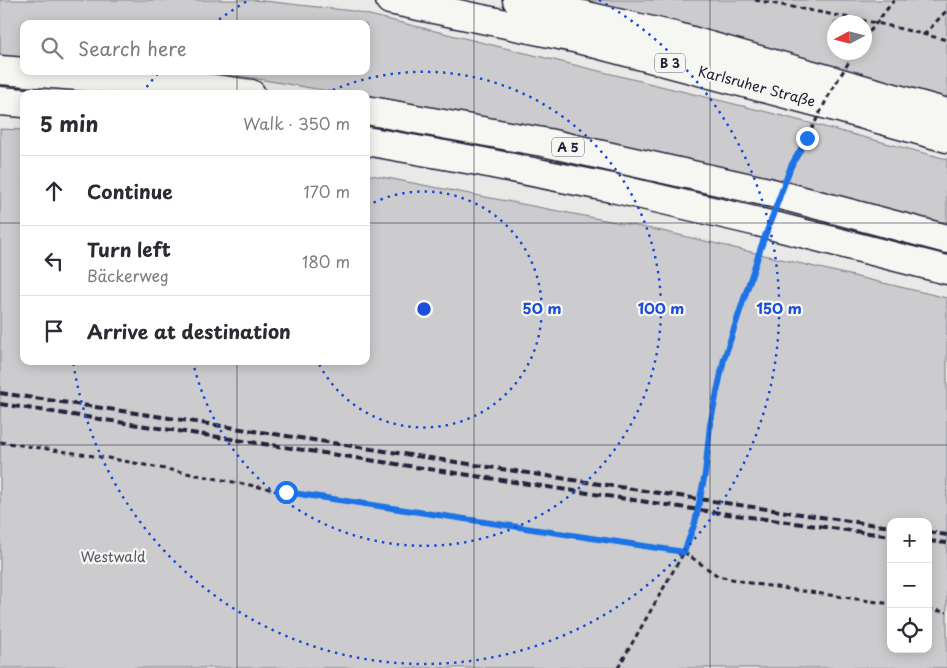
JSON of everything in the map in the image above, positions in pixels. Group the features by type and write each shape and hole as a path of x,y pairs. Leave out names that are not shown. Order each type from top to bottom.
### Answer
{"main road":[{"name":"Karlsruher Straße","path":"390,0 574,38 947,138"},
{"name":"Karlsruher Straße","path":"517,0 674,36 947,112"},
{"path":"0,70 20,72"},
{"path":"65,75 169,83 221,90"},
{"path":"0,102 20,103"},
{"name":"A 5","path":"370,111 781,188 947,239"},
{"name":"A 5","path":"370,142 617,189 767,229 947,270"}],"path":[{"path":"756,0 947,40"},
{"path":"872,30 894,0"},
{"path":"923,35 947,10"},
{"path":"781,188 831,91 849,60"},
{"path":"618,668 684,552 695,523 705,474 710,425 724,359 767,229"},
{"path":"0,442 108,458 286,492 684,552 718,576 755,584 887,603"},
{"path":"932,610 947,612"}],"green space":[{"path":"0,0 255,0 353,11 767,112 947,159 947,225 552,129 370,98 370,90 322,90 225,75 370,75 370,20 20,20 20,58 0,58"},
{"path":"540,0 947,0 947,106"},
{"name":"Westwald","path":"0,129 20,130 20,365 370,365 370,175 662,231 947,298 947,668 0,668"}],"railway":[{"path":"0,393 887,526"},
{"path":"0,404 713,512 887,535"},
{"path":"932,533 947,535"},
{"path":"932,541 947,543"}],"route":[{"path":"286,492 684,552 695,523 705,474 710,425 724,359 761,247 791,166 807,138"}]}
